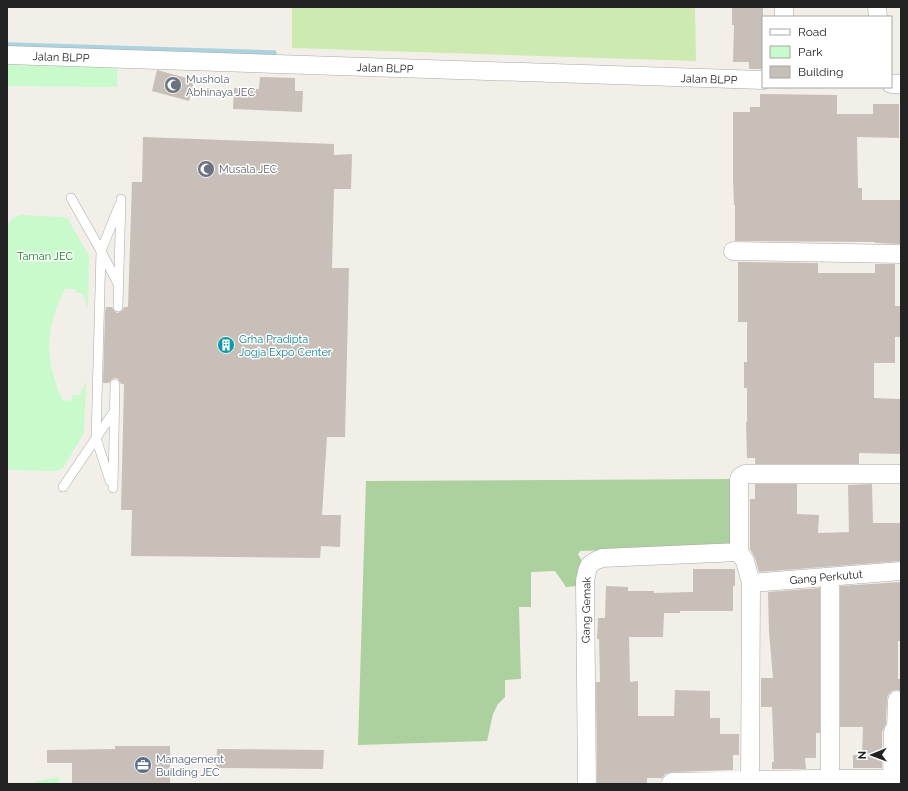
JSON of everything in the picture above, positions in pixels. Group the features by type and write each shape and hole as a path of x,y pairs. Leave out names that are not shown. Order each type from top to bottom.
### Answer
{"street":[{"name":"Jalan BLPP","path":"7,55 762,80"},
{"path":"733,251 901,254"},
{"path":"750,780 751,583 745,561 738,552 739,479 745,474 901,474"},
{"name":"Gang Gemak","path":"587,784 585,581 588,567 594,561 602,558 738,552"},
{"name":"Gang Perkutut","path":"751,583 901,571"},
{"path":"830,577 830,779"},
{"path":"670,784 672,782 750,780 812,781 830,779 897,779 893,732 896,727 897,700"}],"lane":[{"path":"71,198 101,251 119,287"},
{"path":"115,384 113,488 96,438 101,251 121,199 118,307"},
{"path":"63,487 115,410"}],"green space":[{"path":"292,7 695,7 696,61 292,48"},
{"path":"7,63 117,67 117,87 7,86"},
{"name":"Taman JEC","path":"21,215 64,217 68,219 89,256 88,308 82,293 77,293 76,289 65,289 53,318 50,331 49,344 52,371 62,400 72,401 72,395 80,395 86,381 84,433 63,468 55,471 11,470 7,468 7,231 11,220"},
{"path":"735,479 731,547 580,551 578,554 583,563 579,586 566,587 555,571 531,572 531,607 519,607 521,679 505,680 505,697 498,704 493,714 487,741 358,745 366,481"},
{"path":"59,777 59,784 30,784 38,781"}],"building":[{"path":"732,7 763,7 762,69 749,69 749,62 733,62 734,25 732,25"},
{"name":"Mushola Abhinaya JEC","path":"157,70 194,80 189,101 152,91"},
{"path":"260,77 295,78 295,91 303,91 302,112 233,109 234,88 259,89"},
{"path":"760,94 837,95 837,114 873,114 873,104 899,104 899,138 857,137 858,188 862,188 862,200 901,200 901,244 875,242 735,241 733,112 750,112 750,107 760,107"},
{"name":"Grha Pradipta Jogja Expo Center","path":"143,137 334,144 334,155 352,154 351,189 334,189 332,268 349,268 345,437 327,437 322,515 341,515 340,547 321,546 320,558 131,556 132,510 121,510 124,384 121,384 116,378 112,379 109,383 103,383 105,312 106,307 112,307 115,312 118,313 123,310 124,307 128,307 132,182 142,182"},
{"path":"738,262 818,263 818,273 875,273 875,264 895,264 895,306 901,306 901,337 895,337 895,363 874,363 874,398 901,399 901,454 859,453 859,464 755,464 755,458 747,458 747,388 744,388 744,362 747,362 747,322 738,322"},
{"path":"755,484 797,484 797,514 819,515 818,533 849,532 848,485 872,484 873,523 901,523 901,561 759,572 755,558 750,549 750,499 755,499"},
{"path":"693,569 735,569 733,611 680,611 680,613 664,613 663,637 629,637 630,682 638,681 638,716 674,716 675,690 710,691 710,718 720,718 720,734 739,734 739,755 733,755 733,770 672,772 665,774 662,778 647,778 647,784 597,784 596,682 600,682 599,639 597,639 598,618 605,618 606,586 628,587 628,591 654,591 654,593 693,592"},
{"path":"901,582 901,641 898,641 898,679 901,679 901,691 892,691 888,695 887,699 886,724 882,732 882,768 853,768 853,755 862,755 863,727 840,727 840,586"},
{"path":"820,588 820,733 816,733 816,758 805,758 806,769 772,769 772,762 774,762 772,707 761,707 761,678 773,678 769,632 768,592"},
{"path":"115,746 170,746 170,783 72,784 72,763 47,763 47,750 115,749"},
{"path":"217,749 324,750 323,769 216,768"}],"waterway":[{"path":"7,45 274,53"}],"place":[{"name":"Mushola Abhinaya JEC","path":"173,85"},
{"name":"Musala JEC","path":"206,169"},
{"name":"Grha Pradipta Jogja Expo Center","path":"226,345"},
{"name":"Management Building JEC","path":"143,765"}]}
